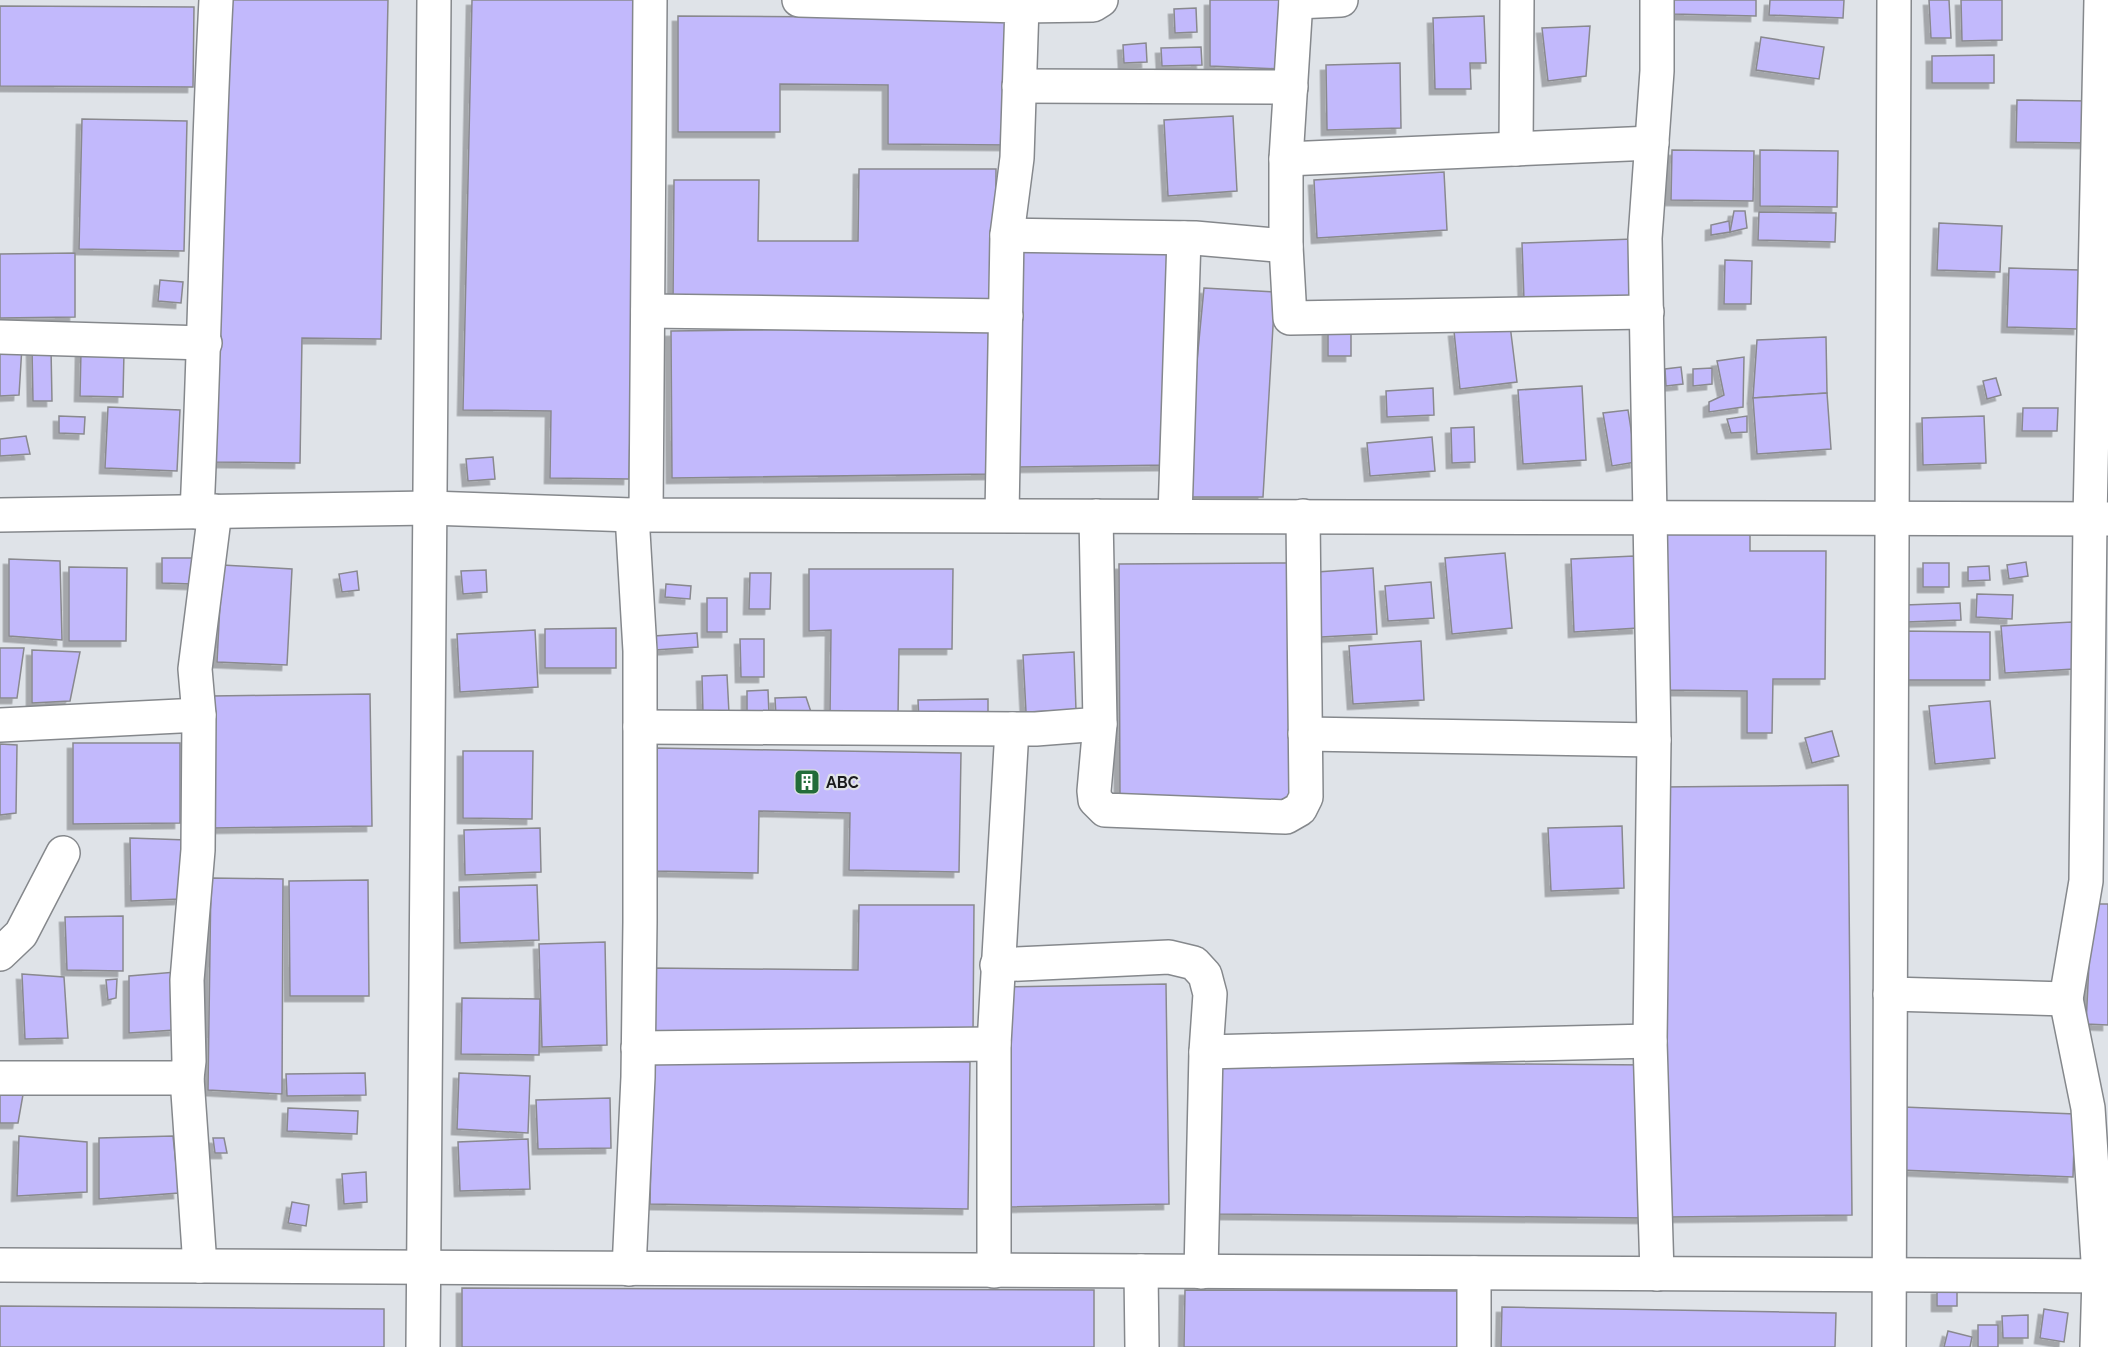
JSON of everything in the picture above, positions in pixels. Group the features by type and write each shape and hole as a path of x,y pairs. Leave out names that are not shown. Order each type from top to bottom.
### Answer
{"street":[{"path":"200,1266 187,1078 189,1061 187,980 198,850 199,715 195,669 206,512 205,343 210,114 216,0"},
{"path":"423,1347 434,0"},
{"path":"629,1269 638,1048 639,514 648,311 650,0"},
{"path":"799,0 1022,6 1093,6 1101,0"},
{"path":"1341,0 1296,1 1286,159 1286,246 1290,318 1647,312"},
{"path":"1516,149 1517,0"},
{"path":"1657,0 1657,71 1646,238 1654,740 1650,1041 1657,1274"},
{"path":"1889,1347 1894,0"},
{"path":"2097,1347 2103,1276 2088,1108 2066,999 2086,881 2098,745 2101,0"},
{"path":"1002,515 1007,235 1017,158 1022,6"},
{"path":"1019,86 1291,87"},
{"path":"1286,159 1652,143"},
{"path":"1007,235 1184,238 1286,246"},
{"path":"1175,516 1184,238"},
{"path":"648,311 1006,316"},
{"path":"0,337 205,343"},
{"path":"0,515 430,508 639,514 2099,519"},
{"path":"1096,516 1100,724 1095,800 1111,812 1286,817 1300,809 1306,796 1303,516"},
{"path":"0,725 199,715"},
{"path":"640,727 1036,729 1100,724"},
{"path":"994,1271 994,1044 1012,729"},
{"path":"1305,735 1654,740"},
{"path":"0,954 21,934 63,853"},
{"path":"997,965 1169,957 1194,963 1205,975 1210,994 1206,1052 1201,1272"},
{"path":"1890,994 2066,999"},
{"path":"1206,1052 1650,1041"},
{"path":"638,1048 994,1044"},
{"path":"0,1078 187,1078"},
{"path":"0,1265 2103,1276"},
{"path":"1141,1271 1142,1347"},
{"path":"1474,1273 1474,1347"}],"building":[{"path":"224,0 388,0 381,339 302,338 300,463 215,462"},
{"path":"472,0 639,0 629,479 550,478 551,411 463,410"},
{"path":"1210,0 1281,0 1281,69 1210,66"},
{"path":"1673,0 1756,0 1756,16 1673,14"},
{"path":"1770,0 1844,0 1843,18 1769,15"},
{"path":"1929,0 1949,0 1951,38 1931,38"},
{"path":"1961,0 2002,0 2002,40 1962,41"},
{"path":"0,6 194,7 193,87 0,86"},
{"path":"1196,8 1197,32 1175,33 1174,9"},
{"path":"678,16 1008,18 1008,145 888,144 888,85 780,84 780,132 678,132"},
{"path":"1484,16 1486,63 1470,63 1471,89 1435,89 1433,18"},
{"path":"1590,26 1586,76 1548,81 1542,28"},
{"path":"1761,37 1824,47 1819,79 1756,70"},
{"path":"1146,43 1147,62 1124,63 1123,45"},
{"path":"1201,47 1202,65 1162,66 1161,48"},
{"path":"1994,55 1994,83 1932,83 1932,56"},
{"path":"1400,63 1401,128 1327,130 1326,65"},
{"path":"2017,100 2089,101 2088,143 2016,142"},
{"path":"1233,116 1237,191 1168,196 1164,120"},
{"path":"82,119 187,121 184,251 79,249"},
{"path":"1672,150 1754,151 1753,201 1671,200"},
{"path":"1760,150 1838,151 1837,207 1760,206"},
{"path":"859,169 996,169 995,302 673,302 674,180 759,180 758,241 858,241"},
{"path":"1444,172 1447,230 1317,238 1314,180"},
{"path":"1734,211 1745,211 1747,228 1730,232"},
{"path":"1759,212 1836,213 1835,242 1758,240"},
{"path":"1729,221 1730,232 1711,235 1711,225"},
{"path":"1939,223 2002,226 2000,272 1937,270"},
{"path":"1633,239 1634,297 1524,300 1522,243"},
{"path":"1169,248 1171,465 1018,467 1016,249"},
{"path":"75,253 75,317 0,318 0,254"},
{"path":"1725,260 1752,261 1751,304 1724,304"},
{"path":"2009,268 2080,270 2079,329 2007,327"},
{"path":"160,280 183,282 181,303 158,301"},
{"path":"1204,288 1275,292 1263,497 1184,497"},
{"path":"1510,325 1517,382 1460,389 1454,331"},
{"path":"991,327 992,474 672,478 671,331"},
{"path":"1328,330 1351,330 1351,356 1328,356"},
{"path":"1826,337 1827,393 1753,398 1757,340"},
{"path":"0,346 22,346 19,395 0,396"},
{"path":"32,348 51,348 52,401 33,401"},
{"path":"81,351 124,352 123,397 80,396"},
{"path":"1744,357 1743,407 1709,412 1709,402 1724,395 1717,361"},
{"path":"1681,367 1683,384 1666,386 1665,369"},
{"path":"1712,368 1712,384 1693,386 1693,369"},
{"path":"1996,378 2001,395 1987,399 1983,381"},
{"path":"1582,386 1586,460 1523,464 1518,390"},
{"path":"1433,388 1434,415 1387,417 1386,391"},
{"path":"1827,393 1831,449 1757,454 1753,398"},
{"path":"108,407 180,410 177,471 105,468"},
{"path":"2023,408 2058,408 2057,431 2022,431"},
{"path":"1628,410 1636,462 1612,466 1603,413"},
{"path":"59,416 85,417 84,434 59,433"},
{"path":"1747,416 1747,432 1731,433 1727,419"},
{"path":"1984,416 1986,463 1923,465 1922,418"},
{"path":"1474,427 1475,462 1452,463 1451,428"},
{"path":"26,436 30,454 0,456 0,439"},
{"path":"1432,437 1435,471 1370,476 1367,443"},
{"path":"493,457 495,479 468,481 466,459"},
{"path":"1663,532 1750,533 1750,551 1826,551 1825,679 1773,679 1772,733 1747,733 1747,691 1661,690"},
{"path":"1505,553 1512,628 1452,634 1445,558"},
{"path":"1634,556 1638,628 1574,632 1571,559"},
{"path":"162,558 194,558 193,584 162,583"},
{"path":"9,559 60,561 62,640 9,636"},
{"path":"2026,562 2028,576 2009,579 2007,565"},
{"path":"1288,563 1289,800 1120,801 1119,564"},
{"path":"1923,563 1949,563 1949,587 1923,587"},
{"path":"222,565 292,569 287,665 217,662"},
{"path":"1989,566 1990,580 1968,581 1968,567"},
{"path":"69,567 127,568 126,641 69,641"},
{"path":"1373,568 1377,634 1321,637 1317,572"},
{"path":"809,569 953,569 952,649 899,649 898,717 830,716 831,630 809,631"},
{"path":"486,570 487,592 463,594 461,571"},
{"path":"357,571 359,590 342,592 339,574"},
{"path":"750,573 771,573 770,609 749,609"},
{"path":"1431,582 1434,618 1388,621 1385,586"},
{"path":"666,584 691,586 690,599 665,597"},
{"path":"1977,594 2013,595 2012,619 1976,617"},
{"path":"707,598 727,598 727,632 707,632"},
{"path":"1960,603 1961,620 1906,622 1905,605"},
{"path":"2072,622 2074,669 2005,673 2001,626"},
{"path":"616,628 616,668 545,668 545,629"},
{"path":"535,630 538,687 460,692 457,634"},
{"path":"1899,631 1990,632 1990,680 1898,680"},
{"path":"697,633 698,647 655,650 654,636"},
{"path":"740,639 764,639 764,677 741,677"},
{"path":"1421,641 1424,700 1353,704 1349,646"},
{"path":"0,648 24,648 17,698 0,698"},
{"path":"32,650 80,652 70,701 32,703"},
{"path":"1074,652 1076,710 1026,712 1023,655"},
{"path":"727,675 729,713 703,714 702,676"},
{"path":"768,690 769,715 747,716 747,691"},
{"path":"370,694 372,826 213,828 212,696"},
{"path":"806,697 812,715 776,716 775,698"},
{"path":"988,699 988,722 919,723 918,700"},
{"path":"1990,701 1995,758 1935,764 1929,706"},
{"path":"1832,731 1839,756 1812,763 1805,738"},
{"path":"73,743 180,743 180,823 73,824"},
{"path":"0,744 17,745 16,813 0,815"},
{"name":"ABC","path":"655,748 961,753 959,872 849,870 850,813 759,811 758,873 653,871"},
{"path":"463,751 533,751 532,819 463,818"},
{"path":"1848,785 1852,1215 1668,1217 1663,787"},
{"path":"1622,826 1624,888 1551,891 1548,828"},
{"path":"540,828 541,872 465,875 464,830"},
{"path":"130,838 187,840 180,899 131,901"},
{"path":"211,878 283,879 282,1094 208,1090"},
{"path":"368,880 369,996 290,996 289,881"},
{"path":"537,885 539,940 460,943 459,887"},
{"path":"2092,904 2108,904 2108,1025 2086,1024"},
{"path":"859,905 974,905 973,1034 652,1032 653,968 858,970"},
{"path":"123,916 123,971 67,970 65,917"},
{"path":"605,942 607,1045 542,1047 539,944"},
{"path":"176,972 175,1030 129,1033 129,976"},
{"path":"22,974 64,977 68,1038 25,1039"},
{"path":"117,979 116,998 108,1000 106,980"},
{"path":"1166,984 1169,1204 1007,1207 1004,987"},
{"path":"462,998 540,999 539,1055 461,1054"},
{"path":"653,1057 970,1062 968,1209 650,1204"},
{"path":"1221,1062 1650,1065 1648,1218 1219,1214"},
{"path":"365,1073 366,1095 287,1096 286,1074"},
{"path":"459,1073 530,1076 528,1133 457,1129"},
{"path":"0,1088 24,1089 18,1123 0,1123"},
{"path":"610,1098 611,1148 538,1149 536,1100"},
{"path":"1903,1107 2075,1114 2073,1177 1900,1170"},
{"path":"288,1108 358,1111 357,1134 287,1131"},
{"path":"19,1136 87,1142 87,1192 17,1196"},
{"path":"173,1136 179,1193 99,1199 99,1138"},
{"path":"213,1138 224,1138 227,1153 215,1153"},
{"path":"528,1139 530,1189 460,1191 458,1142"},
{"path":"366,1172 367,1202 344,1204 342,1174"},
{"path":"292,1202 309,1205 306,1226 288,1223"},
{"path":"462,1288 1094,1290 1094,1347 462,1347"},
{"path":"1957,1288 1957,1306 1937,1306 1937,1289"},
{"path":"1185,1290 1460,1291 1460,1347 1184,1347"},
{"path":"0,1306 384,1309 384,1347 0,1347"},
{"path":"1502,1307 1836,1313 1835,1347 1501,1347"},
{"path":"2044,1309 2068,1313 2064,1342 2040,1338"},
{"path":"2028,1315 2028,1338 2003,1338 2002,1316"},
{"path":"1978,1325 1998,1325 1998,1347 1978,1347"},
{"path":"1948,1331 1972,1337 1970,1347 1944,1347"}],"place":[{"name":"ABC","path":"807,782"}]}
